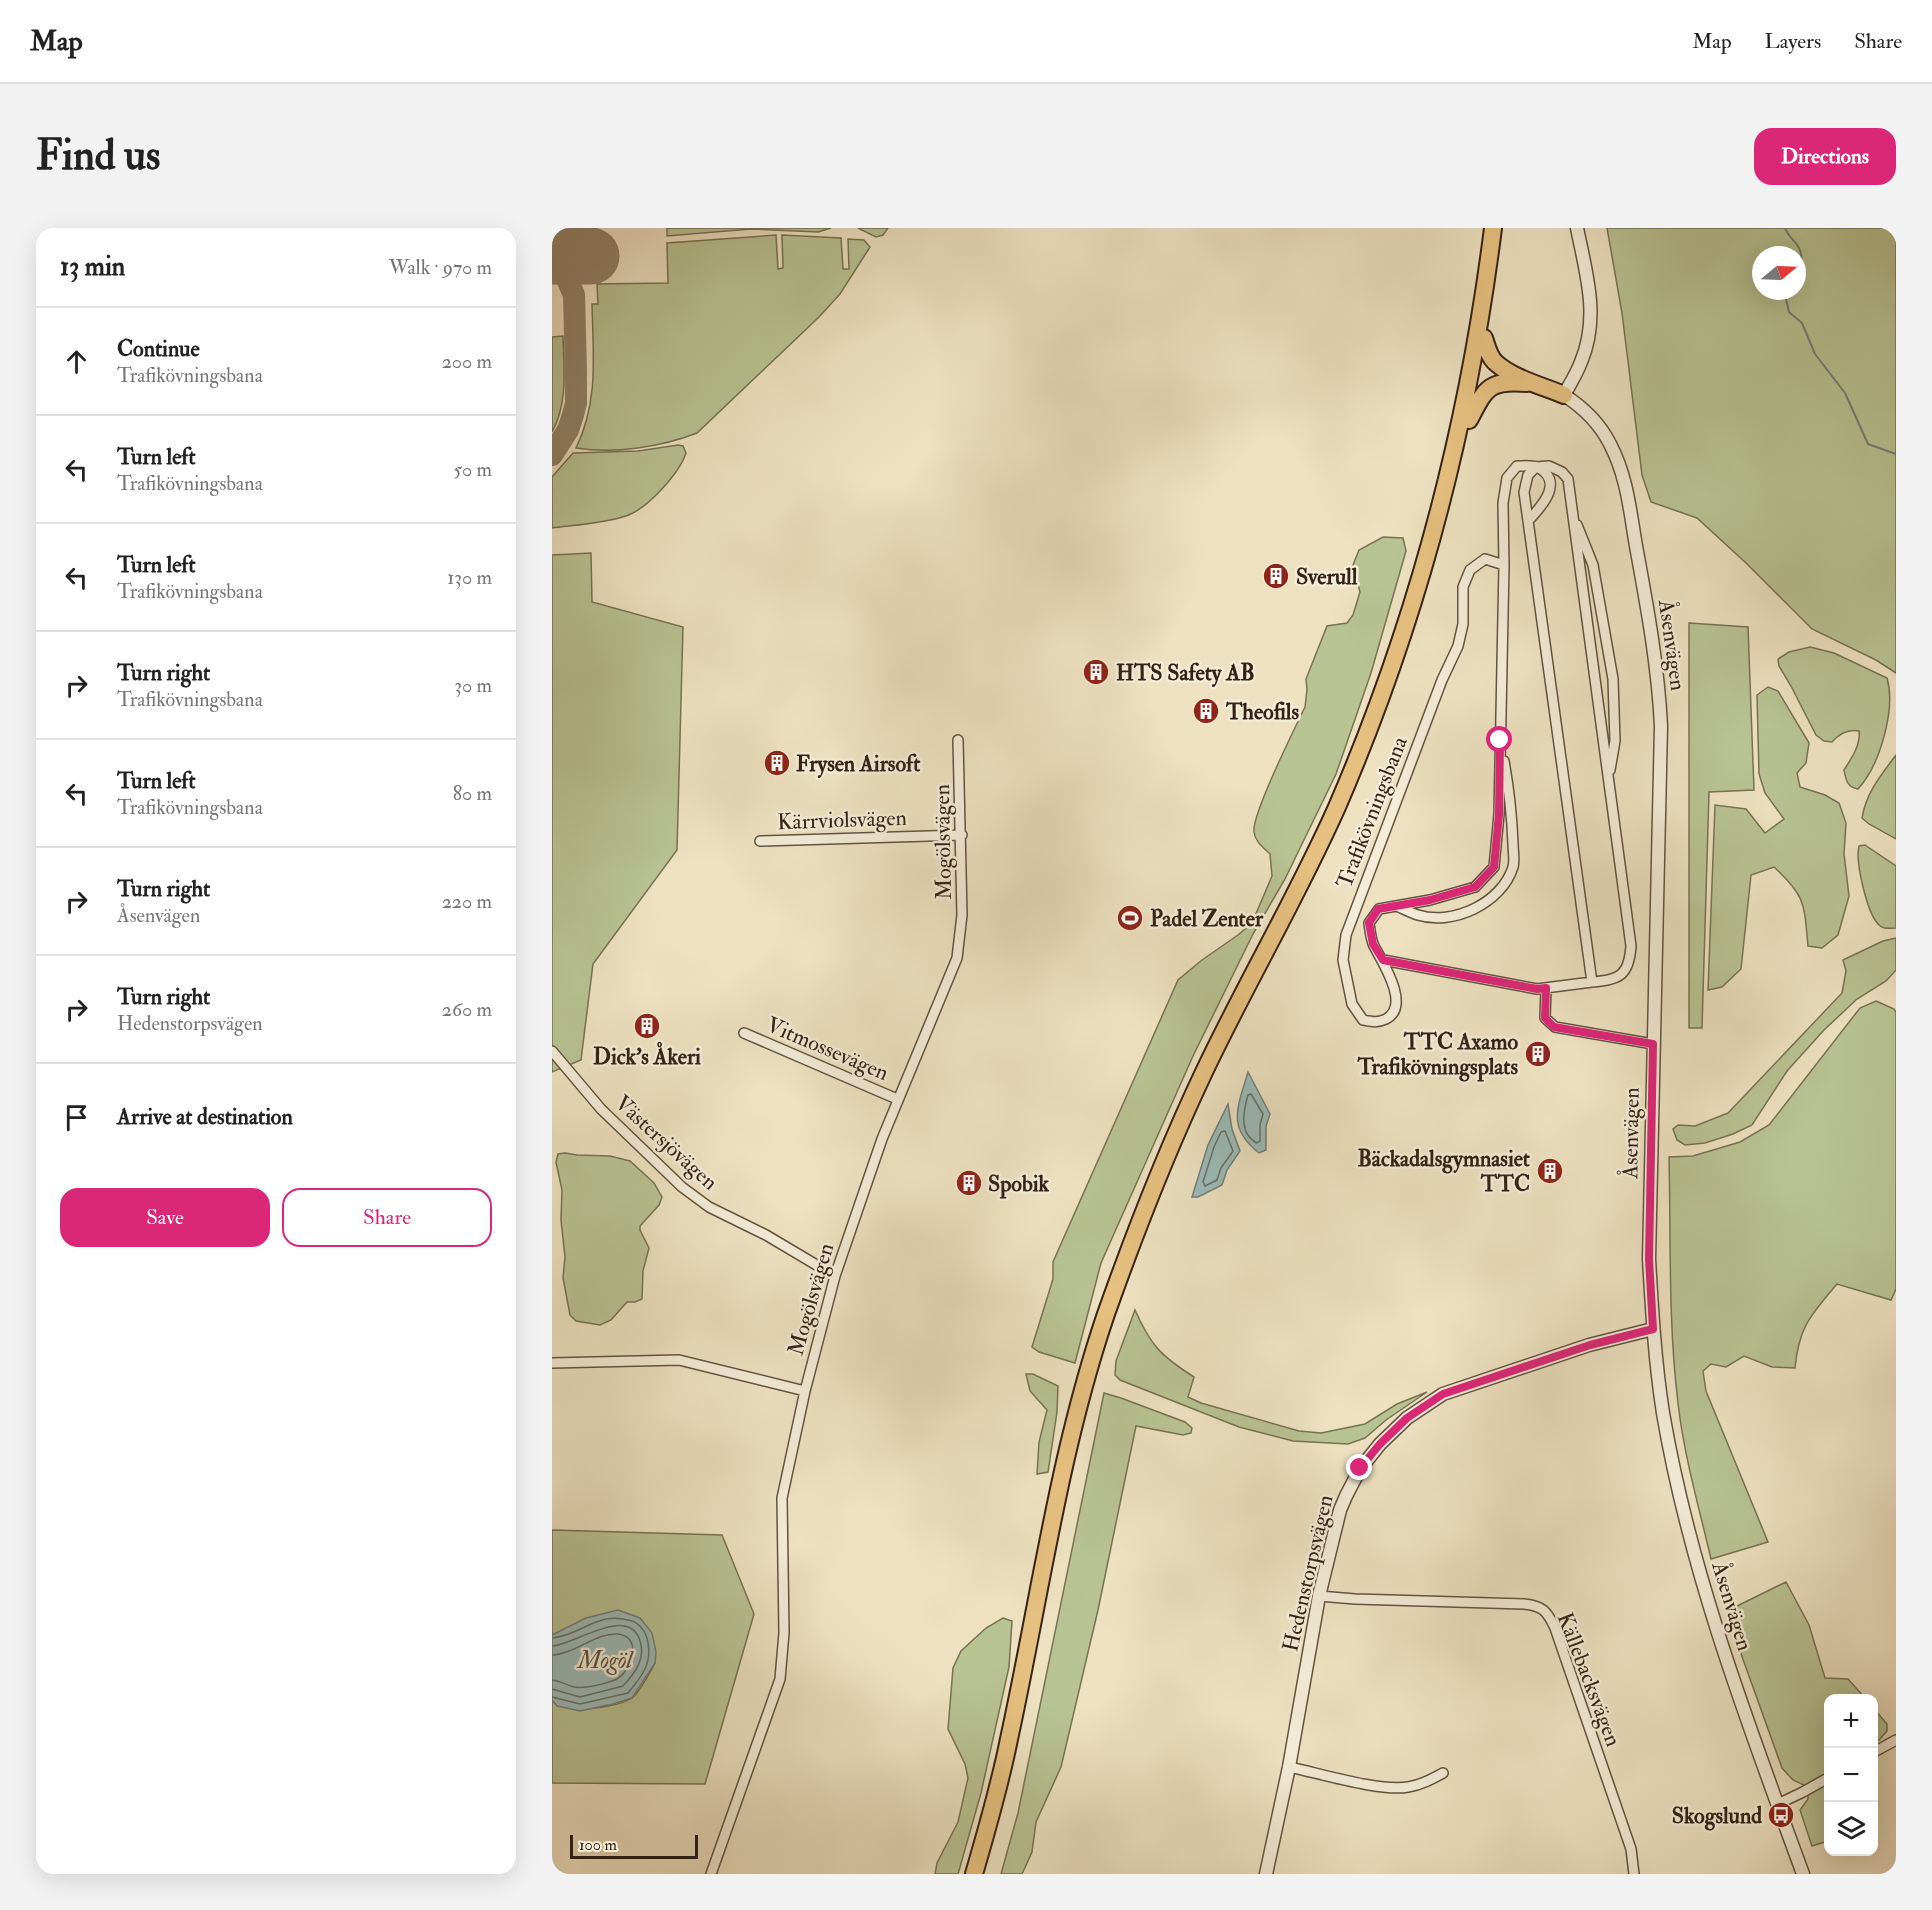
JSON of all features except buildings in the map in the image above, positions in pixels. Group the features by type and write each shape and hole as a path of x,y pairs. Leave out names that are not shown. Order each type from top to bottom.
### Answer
{"highway":[{"path":"974,1874 993,1809 1009,1741 1066,1457 1106,1314 1158,1176 1204,1072 1336,810 1371,725 1402,639 1431,544 1462,419 1477,338 1492,228"},
{"path":"983,1874 1017,1743 1074,1460 1114,1316 1133,1261 1187,1126 1320,858 1377,728 1438,546 1469,420 1484,338 1499,228"},
{"path":"1484,338 1487,350 1496,363 1564,395"},
{"path":"1469,420 1482,395 1494,385 1509,382 1537,384"}],"street":[{"path":"1564,395 1581,362 1591,327 1592,309 1578,228"},
{"name":"Åsenvägen","path":"1564,395 1591,416 1600,428 1610,443 1622,473 1655,656 1661,726 1649,1248 1653,1329 1663,1413 1691,1540 1711,1611 1803,1874"},
{"name":"Trafikövningsbana","path":"1504,565 1485,559 1470,570 1463,587 1463,624 1458,646 1442,680 1346,935 1343,960 1352,1004 1363,1020 1377,1023 1390,1017 1395,1011 1396,995 1383,960 1373,944 1369,923 1378,909 1430,900 1475,887 1494,867 1499,814 1504,565 1503,503 1507,478 1517,466 1536,467"},
{"path":"1383,960 1537,989 1609,981 1623,974 1630,963 1631,946 1568,479 1562,472 1549,466 1536,467 1528,475 1524,492 1592,982"},
{"path":"1528,520 1546,499 1550,487 1547,477 1536,467"},
{"path":"1572,513 1593,565 1613,679 1615,741 1608,778"},
{"name":"Mogölsvägen","path":"711,1874 780,1679 784,1633 782,1498 805,1391 835,1276 882,1138 957,958 962,915 962,835 958,740"},
{"name":"Trafikövningsbana","path":"1397,906 1419,916 1442,917 1463,914 1486,903 1501,891 1514,866 1512,804 1500,740"},
{"name":"Kärrviolsvägen","path":"760,841 962,835"},
{"path":"1546,988 1545,1018 1554,1027 1653,1044"},
{"name":"Vitmossevägen","path":"744,1033 897,1099"},
{"name":"Västersjövägen","path":"552,1050 601,1109 682,1187 710,1207 766,1235 835,1276"},
{"name":"Hedenstorpsvägen","path":"1266,1874 1289,1767 1319,1596 1336,1525 1346,1496 1360,1468 1380,1444 1407,1418 1443,1394 1590,1345 1653,1329"},
{"path":"552,1363 679,1360 805,1391"},
{"name":"Källebacksvägen","path":"1319,1596 1524,1604 1535,1605 1548,1613 1631,1849 1634,1874"},
{"path":"1878,1750 1896,1740"},
{"path":"1289,1767 1384,1787 1407,1787 1425,1783 1443,1773"},
{"path":"1778,1804 1824,1780"}],"green space":[{"path":"667,228 831,228 818,232 751,229 667,236"},
{"path":"858,228 888,228 883,235 876,237"},
{"path":"1607,228 1896,228 1896,673 1876,660 1812,629 1697,518 1651,502 1642,475 1622,313"},
{"path":"776,235 778,269 783,268 782,235 841,238 843,269 849,269 848,239 864,240 870,247 840,294 819,317 697,433 668,442 622,450 576,448 588,413 591,395 593,377 592,304 598,304 597,284 668,283 667,243"},
{"path":"563,336 563,398 552,432 552,337"},
{"path":"683,446 686,453 677,471 652,499 634,512 590,524 552,528 552,477 573,453 638,451"},
{"path":"1383,537 1403,538 1406,551 1371,673 1336,774 1285,879 1253,934 1193,1056 1101,1263 1075,1363 1039,1352 1032,1347 1053,1279 1053,1262 1178,980 1252,923 1272,876 1270,854 1258,842 1254,832 1259,808 1305,707 1306,679 1327,626 1347,623 1353,615 1360,592 1353,565 1359,550"},
{"path":"591,553 592,602 683,627 677,850 593,964 581,1060 552,1072 552,555"},
{"path":"1689,623 1748,627 1754,790 1709,792 1702,1028 1689,1028"},
{"path":"1810,647 1834,653 1887,678 1889,705 1884,736 1873,766 1858,789 1849,785 1844,770 1857,747 1859,731 1844,733 1832,742 1824,741 1816,735 1779,666 1778,659 1789,652"},
{"path":"1768,687 1778,691 1809,743 1806,763 1797,773 1800,787 1825,795 1839,803 1846,823 1844,854 1849,896 1838,935 1822,948 1808,946 1802,902 1792,886 1774,867 1751,875 1741,969 1722,987 1708,990 1715,805 1746,809 1765,833 1784,819 1765,793 1759,774 1757,695"},
{"path":"1896,755 1896,839 1862,818 1871,792"},
{"path":"1865,845 1896,866 1896,928 1880,926 1870,909 1863,886 1858,853 1859,846"},
{"path":"1896,938 1896,970 1886,981 1857,999 1824,1030 1787,1071 1752,1125 1705,1143 1685,1145 1677,1140 1673,1129 1678,1125 1695,1126 1728,1113 1842,993 1846,971 1843,960 1883,941"},
{"path":"1876,1001 1896,1012 1896,1289 1891,1300 1837,1284 1820,1304 1803,1331 1795,1368 1772,1367 1744,1356 1726,1367 1711,1364 1703,1371 1706,1391 1768,1542 1711,1559 1688,1462 1678,1403 1671,1311 1669,1157 1693,1156 1740,1142 1769,1125 1860,1008"},
{"path":"558,1154 610,1156 630,1161 654,1183 662,1197 659,1205 640,1226 649,1248 643,1271 642,1299 627,1302 611,1320 600,1325 576,1321 570,1315 563,1278 565,1257 561,1220 562,1190 556,1162"},
{"path":"1135,1310 1146,1333 1158,1349 1173,1363 1194,1377 1188,1397 1201,1403 1299,1431 1321,1433 1365,1424 1397,1404 1427,1392 1386,1420 1365,1438 1348,1444 1293,1441 1239,1427 1120,1380 1115,1375 1116,1361"},
{"path":"1026,1374 1033,1374 1058,1386 1057,1412 1048,1472 1037,1474 1039,1442 1047,1410 1030,1391"},
{"path":"1104,1393 1185,1422 1192,1428 1191,1433 1183,1435 1136,1426 1098,1610 1061,1767 1036,1822 1032,1852 1022,1874 1001,1874 1018,1813"},
{"path":"552,1530 722,1535 754,1614 705,1784 552,1783 552,1700 559,1705 580,1709 625,1702 632,1698 645,1682 655,1663 586,1619 552,1635"},
{"path":"1786,1582 1809,1625 1825,1678 1848,1679 1861,1694 1824,1694 1824,1842 1812,1846 1800,1810 1808,1799 1808,1787 1793,1780 1782,1768 1735,1637 1729,1610"},
{"path":"1003,1618 1012,1621 1009,1667 981,1793 958,1874 935,1874 937,1863 958,1822 968,1778 965,1764 948,1729 953,1668 961,1651 986,1628"},
{"path":"1878,1714 1887,1724 1887,1731 1879,1740"}],"water":[{"path":"1248,1072 1270,1114 1266,1126 1266,1150 1259,1153 1242,1134 1238,1125 1238,1106"},
{"path":"1228,1104 1232,1129 1240,1151 1227,1170 1222,1185 1198,1197 1192,1197 1208,1145"},
{"name":"Mogöl","path":"618,1610 640,1618 652,1633 656,1652 655,1663 632,1698 580,1711 557,1706 552,1700 552,1635 586,1618"}],"waterway":[{"path":"1785,228 1797,246"},
{"path":"1786,300 1789,312 1802,323 1815,354 1845,393 1868,444 1896,454"}],"taxiway":[{"path":"552,261 564,272 574,295 576,372 576,403 573,415 568,430 552,455"}],"runway":[{"path":"552,256 591,256"}],"place":[{"name":"Sverull","path":"1276,576"},
{"name":"HTS Safety AB","path":"1096,672"},
{"name":"Theofils","path":"1206,711"},
{"name":"Frysen Airsoft","path":"777,763"},
{"name":"Padel Zenter","path":"1130,918"},
{"name":"Dick's Åkeri","path":"647,1026"},
{"name":"TTC Axamo Trafikövningsplats","path":"1538,1054"},
{"name":"Bäckadalsgymnasiet TTC","path":"1550,1171"},
{"name":"Spobik","path":"969,1183"},
{"name":"Skogslund","path":"1781,1815"}],"route":[{"path":"1360,1468 1380,1444 1407,1418 1443,1394 1590,1345 1653,1329 1649,1259 1649,1196 1653,1044 1554,1027 1545,1018 1546,988 1537,989 1383,960 1373,944 1369,923 1378,909 1430,900 1475,887 1494,867 1499,814 1500,740"}]}
